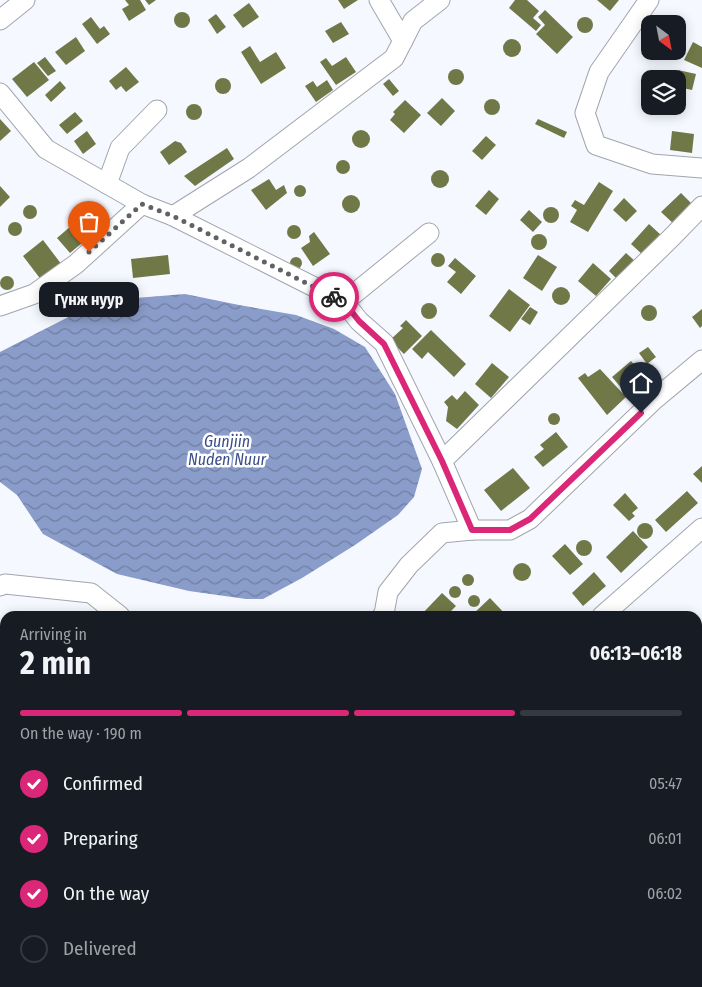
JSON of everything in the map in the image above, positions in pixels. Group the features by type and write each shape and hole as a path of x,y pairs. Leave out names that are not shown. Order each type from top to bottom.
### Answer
{"street":[{"path":"0,20 25,0"},
{"path":"379,0 402,41"},
{"path":"173,216 249,168 394,58 412,21 440,0"},
{"path":"649,0 599,72 585,113 596,146 652,164 702,168"},
{"path":"0,93 46,149 142,204 173,216 344,302 359,321 384,344 442,461 472,530"},
{"path":"107,184 120,148 157,110"},
{"path":"0,306 34,294 76,264 142,204"},
{"path":"442,461 702,206"},
{"path":"344,302 429,233"},
{"path":"385,611 388,592 410,565 442,533 472,530 510,530 530,519 654,400 702,360"},
{"path":"608,611 702,528"},
{"path":"2,582 91,593 114,611"}],"water":[{"name":"Gunjiin Nuden Nuur","path":"185,294 296,315 334,329 365,347 395,394 422,469 414,497 398,515 302,578 263,599 246,599 189,591 117,574 43,534 17,495 0,482 0,352 86,308 111,300"}],"building":[{"path":"125,0 140,0 146,10 129,21 122,9 129,5"},
{"path":"145,0 156,0 149,5"},
{"path":"338,0 358,0 344,9"},
{"path":"515,0 527,0 539,11 533,18 541,25 536,31 509,8"},
{"path":"597,0 619,0 610,11"},
{"path":"249,3 259,17 243,28 233,15"},
{"path":"545,10 573,37 557,54 536,34 545,25 538,17"},
{"path":"179,12 185,12 190,17 188,26 179,28 174,23 174,17"},
{"path":"216,14 226,27 217,34 208,20"},
{"path":"91,17 100,29 104,26 110,34 97,44 82,24"},
{"path":"582,17 588,17 593,22 591,31 582,33 577,28 577,22"},
{"path":"341,22 349,34 333,43 325,31"},
{"path":"76,37 85,51 66,65 55,52"},
{"path":"512,39 518,42 521,48 518,54 512,57 506,54 503,48 506,42"},
{"path":"693,42 702,47 702,68 684,60 686,60"},
{"path":"250,46 260,62 276,52 286,68 261,84 241,52"},
{"path":"45,57 56,71 48,76 37,63"},
{"path":"346,57 356,72 336,85 320,62 326,58 332,66"},
{"path":"34,62 49,80 27,97 12,79"},
{"path":"126,67 139,82 126,92 121,86 116,90 109,81"},
{"path":"453,69 459,69 464,74 462,83 453,85 448,80 448,74"},
{"path":"686,72 696,74 692,90 686,89"},
{"path":"220,78 226,78 231,83 229,92 220,94 215,89 215,83"},
{"path":"389,79 399,91 393,96 383,84"},
{"path":"327,80 333,90 316,102 305,86 313,81 317,87"},
{"path":"60,81 66,88 51,102 45,95"},
{"path":"442,98 455,111 441,126 427,113"},
{"path":"489,99 495,99 500,104 498,113 489,115 484,110 484,104"},
{"path":"405,100 421,115 404,133 390,120 395,114 393,112"},
{"path":"191,104 197,104 202,109 200,118 191,120 186,115 186,109"},
{"path":"75,112 83,121 67,134 59,125"},
{"path":"0,119 11,131 0,141"},
{"path":"538,119 567,132 564,138 535,124"},
{"path":"361,130 367,133 370,139 367,145 361,148 355,145 352,139 355,133"},
{"path":"87,131 96,144 83,154 74,141"},
{"path":"672,131 694,134 692,153 670,150"},
{"path":"486,136 496,145 482,160 472,151"},
{"path":"175,141 181,143 187,152 169,165 160,152"},
{"path":"227,148 234,159 195,186 184,176"},
{"path":"340,160 346,160 350,167 346,174 340,174 336,170 336,164"},
{"path":"440,170 446,173 449,179 446,185 440,188 434,185 431,179 434,173"},
{"path":"269,179 276,190 284,185 287,193 266,210 251,190"},
{"path":"599,182 613,191 588,232 570,222 577,210 571,206 575,200 584,205"},
{"path":"298,185 302,185 306,191 302,197 298,197 294,193 294,189"},
{"path":"0,186 10,197 0,207"},
{"path":"489,190 499,199 486,215 475,206"},
{"path":"681,193 695,207 676,226 661,212"},
{"path":"351,195 357,198 360,204 357,210 351,213 345,210 342,204 345,198"},
{"path":"624,198 637,211 626,222 613,210"},
{"path":"30,205 35,207 37,212 35,217 30,219 25,217 23,212 25,207"},
{"path":"548,207 554,207 559,212 557,221 548,223 543,218 543,212"},
{"path":"529,210 542,222 533,232 520,220"},
{"path":"85,214 93,234 70,253 57,238"},
{"path":"12,222 18,222 22,229 18,236 12,236 8,232 8,226"},
{"path":"649,224 662,236 644,256 631,244"},
{"path":"291,225 297,225 301,232 297,239 291,239 287,235 287,229"},
{"path":"314,232 330,254 313,266 301,248 310,242 309,236"},
{"path":"536,234 542,234 547,239 545,248 536,250 531,245 531,239"},
{"path":"43,240 62,265 42,281 23,256"},
{"path":"435,253 441,253 445,260 441,267 435,267 431,263 431,257"},
{"path":"626,253 636,262 619,281 609,271"},
{"path":"168,255 170,274 133,278 131,259"},
{"path":"538,255 557,267 542,291 523,278"},
{"path":"298,257 301,258 301,268 294,269 291,268 290,261 291,258"},
{"path":"455,258 476,276 461,294 447,282 456,272 448,266"},
{"path":"593,263 611,279 596,296 578,281"},
{"path":"4,276 10,276 14,283 10,290 4,290 0,286 0,280"},
{"path":"561,287 567,290 570,296 567,302 561,305 555,302 552,296 555,290"},
{"path":"509,289 530,305 510,332 489,316"},
{"path":"426,303 432,303 437,308 435,317 426,319 421,314 421,308"},
{"path":"646,305 652,305 657,310 655,319 646,321 641,316 641,310"},
{"path":"530,307 538,312 530,325 521,319"},
{"path":"702,309 702,326 700,328 692,317"},
{"path":"406,320 422,336 404,354 390,340 403,328 400,326"},
{"path":"431,330 466,364 454,377 428,352 422,359 412,349"},
{"path":"648,347 656,357 647,364 639,353"},
{"path":"631,361 642,374 623,390 612,377"},
{"path":"492,363 509,377 491,398 475,384"},
{"path":"600,369 626,397 607,415 578,378 585,373 588,377"},
{"path":"465,391 479,405 457,429 446,421 448,407 444,402 452,395 457,400"},
{"path":"554,413 560,419 554,425 548,419"},
{"path":"556,432 568,447 543,467 534,457 544,449 540,445"},
{"path":"702,466 702,483 693,474"},
{"path":"513,468 530,488 501,511 484,490"},
{"path":"687,491 698,503 666,532 655,520"},
{"path":"625,493 638,508 632,513 635,516 629,521 613,505"},
{"path":"642,523 648,523 653,528 651,537 642,539 637,534 637,528"},
{"path":"633,531 648,547 621,573 606,557"},
{"path":"581,540 587,540 592,545 590,554 581,556 576,551 576,545"},
{"path":"565,544 583,564 570,575 552,556"},
{"path":"522,563 528,566 531,572 528,578 522,581 516,578 513,572 516,566"},
{"path":"594,572 606,586 583,606 572,593"},
{"path":"468,574 474,580 468,586 462,580"},
{"path":"455,586 461,592 455,598 449,592"},
{"path":"442,593 456,606 451,611 425,611"},
{"path":"474,595 480,601 474,607 468,601"},
{"path":"490,598 502,611 476,611"}],"way so far":[{"path":"89,252 142,204 173,216 334,297"}],"place":[{"name":"Гүнж нуур","path":"89,252"}],"route":[{"path":"334,297 344,302 359,321 384,344 442,461 472,530 510,530 530,519 641,413"}]}
